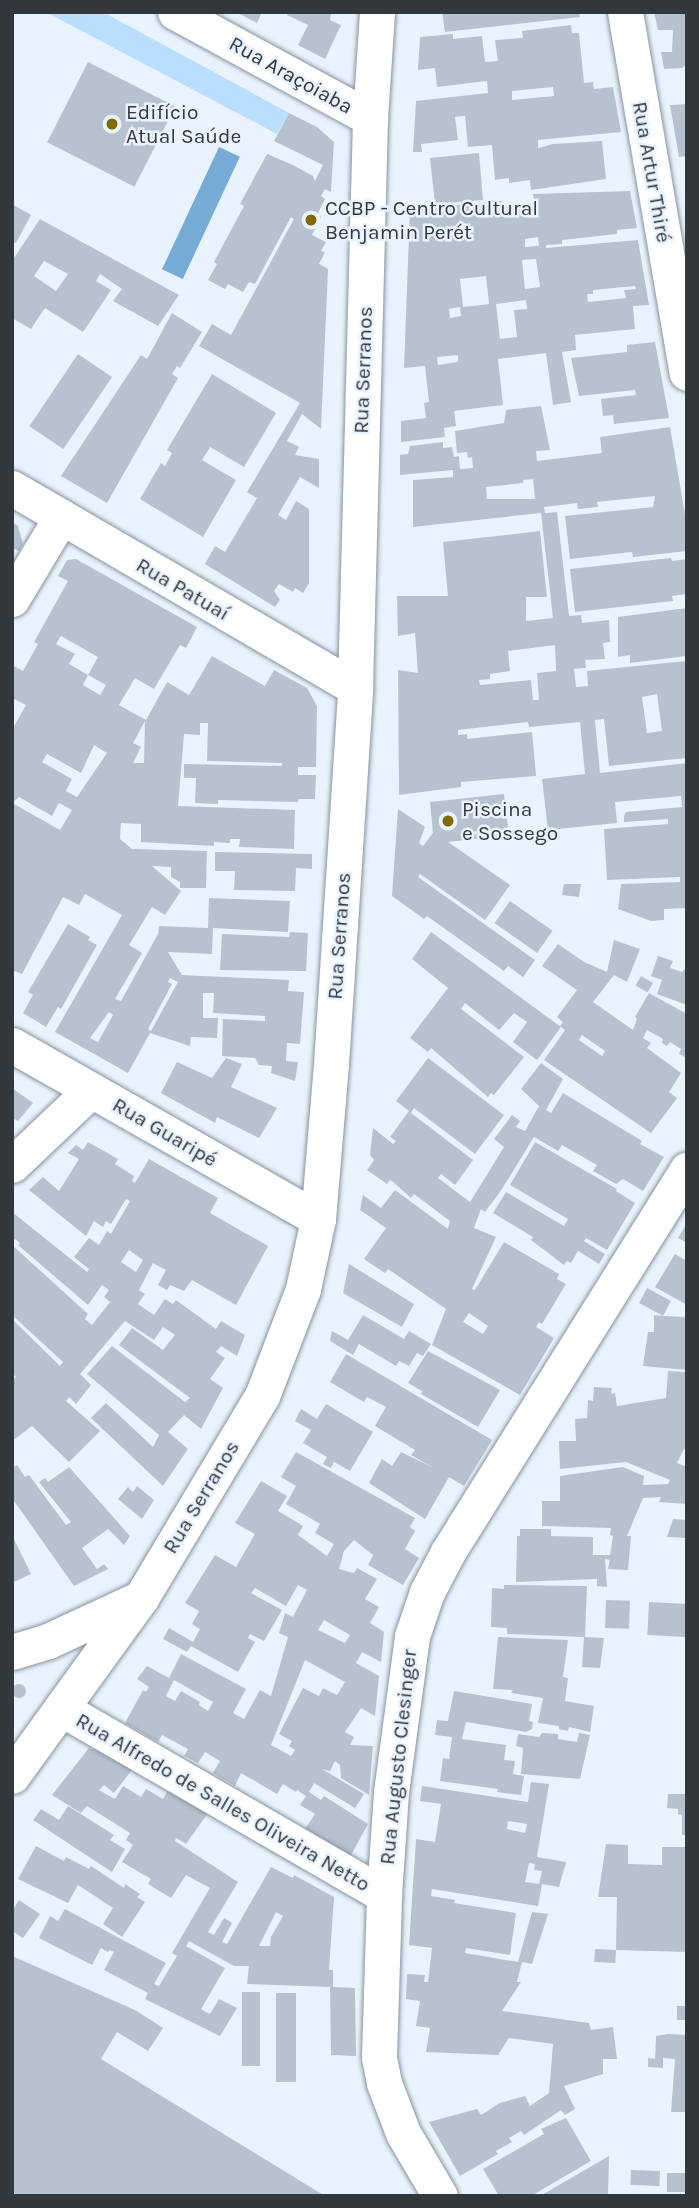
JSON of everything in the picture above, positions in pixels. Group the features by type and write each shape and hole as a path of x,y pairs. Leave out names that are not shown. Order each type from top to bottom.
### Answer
{"street":[{"name":"Rua Araçoiaba","path":"175,12 370,118"},
{"name":"Rua Serranos","path":"12,1776 141,1598 262,1396 303,1289 318,1219 331,1064 355,688 370,118 377,12"},
{"name":"Rua Artur Thiré","path":"625,12 687,373"},
{"name":"Rua Patuaí","path":"12,488 355,688"},
{"path":"12,599 61,517"},
{"name":"Rua Guaripé","path":"12,1045 318,1219"},
{"path":"12,1165 91,1090"},
{"name":"Rua Augusto Clesinger","path":"440,2196 403,2133 384,2083 379,2057 383,1895 400,1707 412,1636 427,1592 447,1552 687,1170"},
{"path":"12,1652 48,1641 141,1598"},
{"name":"Rua Alfredo de Salles Oliveira Netto","path":"62,1709 383,1895"}],"shaded area":[{"path":"46,12 103,12 289,113 277,134"},
{"path":"219,147 240,157 183,279 162,269"}],"building":[{"path":"236,12 262,12 257,23"},
{"path":"288,12 331,12 330,20 341,25 325,59 298,45 308,25 287,15"},
{"path":"442,12 579,12 580,17 445,32"},
{"path":"654,12 687,12 687,64 682,68 664,69 661,52 672,52 673,30 658,30"},
{"path":"571,25 572,33 579,33 584,83 593,82 594,89 613,87 621,132 538,140 538,148 553,144 602,141 606,179 531,190 530,180 509,183 509,178 495,180 492,145 468,147 465,116 455,117 458,140 421,144 422,152 413,152 416,101 488,93 487,81 437,87 435,68 418,70 420,37 453,34 453,39 482,36 485,62 498,61 495,40 523,38 522,31","holes":["553,87 554,96 512,100 512,91"]},
{"name":"Edifício Atual Saúde","path":"88,62 175,106 134,187 47,142"},
{"path":"687,104 687,156 679,157 670,105"},
{"path":"289,113 317,127 334,142 331,192 325,189 321,196 325,199 317,215 321,217 312,235 326,242 319,264 328,269 321,429 302,414 287,441 299,447 295,455 319,459 319,488 300,477 278,515 286,520 296,501 309,509 309,583 303,593 295,588 293,592 279,584 274,591 280,600 275,607 205,564 215,546 225,552 257,498 247,492 300,403 199,346 212,324 231,335 294,219 291,217 255,284 249,282 243,292 228,284 225,289 208,280 217,264 214,262 244,206 240,204 267,154 313,176 315,181 323,165 274,141"},
{"path":"479,153 483,200 447,203 448,206 502,201 502,206 523,204 523,207 535,205 533,194 630,191 637,228 617,230 617,234 562,240 562,244 546,245 546,248 638,240 649,305 633,306 635,329 575,335 576,350 562,352 571,402 553,405 546,353 498,359 503,405 454,411 456,426 444,428 445,437 401,442 401,421 426,418 424,403 429,402 425,366 404,368 410,207 435,204 430,158","holes":["538,237 539,246 525,247 525,239","536,259 540,287 525,289 522,260","486,276 489,304 463,307 460,279","635,286 636,289 624,290 626,298 588,302 587,294 593,294 593,290","526,300 527,309 514,310 517,337 500,339 496,304","460,307 461,316 450,318 449,309","458,355 458,362 438,365 437,357"]},
{"path":"12,204 31,215 16,243 12,241"},
{"path":"40,219 179,295 158,326 113,301 122,289 100,274 96,281 111,290 83,332 45,308 31,329 12,318 12,261","holes":["44,261 68,274 56,291 34,276"]},
{"path":"172,313 202,332 180,368 177,366 172,374 178,378 107,503 61,476 141,355 147,359"},
{"path":"655,342 669,418 614,424 613,415 603,416 601,399 636,395 635,390 579,396 571,358 627,352 627,345"},
{"path":"78,354 112,377 63,449 29,426"},
{"path":"212,374 276,413 244,467 210,447 202,460 236,480 203,537 140,499 161,463 165,466 172,453 167,450"},
{"path":"541,406 550,450 536,451 537,461 602,453 600,437 670,427 687,526 687,551 633,557 632,552 570,559 565,516 653,507 655,496 597,502 598,507 578,509 577,503 544,507 545,513 557,512 569,616 581,615 582,623 609,620 610,642 603,643 605,659 585,660 586,668 574,669 576,687 588,686 587,671 686,661 687,758 609,766 604,719 595,720 600,773 687,763 687,908 664,909 664,920 651,921 618,909 621,884 680,882 680,877 607,880 604,829 668,824 668,819 624,822 624,816 626,812 682,807 681,796 615,802 617,823 548,830 542,779 585,774 580,722 529,727 528,722 458,730 458,735 467,734 467,739 532,732 536,776 461,782 461,787 399,795 398,670 418,673 415,633 398,636 397,596 448,596 443,542 540,531 547,597 526,597 526,621 553,618 541,513 413,527 413,480 453,477 453,470 400,475 400,455 408,454 410,446 443,442 443,448 452,447 454,457 459,456 460,469 473,468 472,457 468,458 467,452 457,453 455,431 504,423 506,410","holes":["533,479 535,499 487,499 486,487 523,483 523,480","555,645 556,671 537,673 539,700 533,700 531,680 480,685 479,680 490,679 490,674 510,671 508,651","657,694 662,731 647,733 642,697"]},
{"path":"12,522 18,526 23,544 19,551 12,548"},
{"path":"671,558 672,561 687,559 687,594 672,596 673,601 575,612 570,569"},
{"path":"76,559 197,627 186,648 180,645 154,689 135,678 119,705 146,720 167,682 189,695 212,656 265,686 274,670 307,688 317,706 316,767 298,767 298,775 316,775 315,799 299,799 298,802 218,800 218,804 195,803 196,778 184,778 184,764 282,766 282,763 207,761 208,723 200,723 200,735 184,734 178,806 295,810 294,849 239,847 240,839 230,839 230,843 214,842 214,846 141,842 141,824 121,823 120,839 132,849 207,851 206,888 180,888 180,882 171,877 171,867 152,866 181,891 165,915 152,907 129,945 142,953 115,999 121,1001 158,934 159,926 208,928 209,898 290,901 288,932 213,928 212,954 168,952 182,975 289,980 288,991 304,992 300,1044 287,1043 286,1061 298,1062 295,1081 271,1073 272,1066 259,1065 255,1058 222,1056 223,1019 265,1021 265,1016 213,1013 214,993 203,993 203,1018 218,1018 217,1038 191,1037 190,1046 150,1033 128,1073 55,1032 122,915 85,894 79,905 63,897 22,974 12,970 12,807 14,804 60,830 72,810 59,803 52,816 19,797 12,803 12,730 26,705 12,698 12,665 23,671 38,644 34,642 68,581 58,576 67,560","holes":["61,636 98,657 88,675 69,664 75,654 56,644","88,675 106,685 100,695 83,685","145,721 144,763 133,763 141,747 133,743","94,745 107,753 77,797 66,791 72,779 42,762 47,754 81,773","170,978 178,982 151,1031 148,1029 172,984 168,982","109,1012 113,1015 98,1042 90,1038"]},
{"path":"687,608 687,656 630,663 630,655 618,657 618,617"},
{"path":"504,794 509,835 448,842 510,885 485,920 420,874 418,877 535,960 523,977 508,966 504,971 427,916 424,919 392,896 398,809 425,827 419,843 423,846 433,833 430,802"},
{"path":"215,852 312,854 312,869 296,868 295,891 234,890 235,871 215,871"},
{"path":"564,884 581,884 579,897 562,895"},
{"path":"510,901 553,931 537,953 495,923"},
{"path":"68,924 90,937 88,940 97,945 61,1009 58,1007 46,1027 23,1013 33,995 28,992"},
{"path":"290,932 308,933 306,971 220,970 222,934 289,937"},
{"path":"431,932 561,1027 537,1060 513,1042 527,1022 514,1013 499,1030 465,1003 461,1009 524,1057 494,1095 491,1093 488,1097 431,1048 428,1052 410,1038 448,988 412,959"},
{"path":"614,940 640,949 627,982 614,975 593,1002 633,1030 637,1019 635,1017 649,993 687,1014 687,1058 679,1054 681,1049 670,1042 667,1046 662,1043 663,1039 647,1030 643,1038 651,1043 647,1048 681,1073 669,1092 677,1098 651,1133 544,1060 565,1030 560,1026 563,1022 557,1017 577,990 542,966 558,944 584,962 607,972","holes":["582,1035 605,1051 602,1056 579,1040"]},
{"path":"658,956 673,961 670,968 682,972 687,966 687,1005 657,994 662,980 651,976"},
{"path":"641,976 653,983 648,993 636,986"},
{"path":"226,1058 242,1064 231,1087 277,1108 259,1138 217,1117 215,1123 161,1093 177,1062 212,1078"},
{"path":"428,1058 504,1115 475,1154 414,1108 411,1113 473,1160 455,1185 441,1174 438,1178 470,1202 504,1147 494,1139 512,1115 520,1121 516,1127 525,1131 539,1106 521,1089 541,1063 563,1079 546,1110 551,1113 563,1093 664,1157 643,1191 623,1179 616,1184 593,1171 597,1165 562,1145 558,1151 534,1137 502,1189 485,1212 481,1209 474,1228 496,1237 472,1289 475,1290 504,1242 559,1274 557,1279 566,1284 542,1324 539,1322 536,1327 554,1338 520,1395 432,1345 446,1309 388,1269 385,1273 364,1259 386,1228 360,1210 363,1195 381,1208 395,1190 448,1229 450,1221 414,1194 411,1198 390,1180 387,1184 367,1170 374,1160 370,1155 373,1128 393,1144 396,1141 390,1137 409,1111 396,1101","holes":["469,1313 488,1326 483,1334 463,1322"]},
{"path":"12,1088 33,1103 18,1121 12,1118"},
{"path":"88,1142 118,1159 115,1164 134,1176 132,1181 135,1183 149,1159 218,1198 210,1213 268,1246 236,1305 192,1280 184,1291 170,1285 167,1290 158,1285 166,1270 153,1263 139,1290 145,1294 138,1304 154,1315 165,1299 173,1304 176,1300 216,1329 221,1321 245,1335 237,1356 221,1346 216,1352 225,1358 210,1379 223,1388 201,1429 184,1415 168,1432 188,1449 163,1486 91,1418 106,1403 153,1447 159,1435 87,1374 112,1346 185,1402 190,1398 119,1345 132,1328 163,1350 175,1335 163,1327 154,1340 125,1321 80,1374 91,1385 76,1404 69,1397 66,1401 100,1431 69,1462 32,1426 12,1441 12,1381 16,1377 12,1373 12,1319 60,1366 63,1362 12,1315 12,1245 88,1314 85,1319 92,1325 110,1302 104,1297 109,1290 102,1285 88,1305 12,1237 12,1212 87,1272 89,1269 74,1257 89,1238 99,1245 107,1231 111,1234 130,1201 126,1199 111,1224 106,1221 103,1227 94,1221 86,1236 29,1190 43,1177 59,1191 79,1159 68,1153 76,1145 83,1150","holes":["129,1250 143,1260 136,1272 121,1262"]},
{"path":"535,1142 617,1189 616,1191 635,1203 607,1250 586,1238 584,1241 605,1254 599,1264 578,1251 571,1263 567,1261 564,1265 531,1240 533,1237 493,1213 506,1192 564,1226 568,1219 510,1185"},
{"path":"687,1223 687,1243 678,1238"},
{"path":"675,1254 685,1260 687,1256 687,1305 655,1287"},
{"path":"349,1264 414,1304 402,1327 343,1293"},
{"path":"647,1288 671,1301 663,1316 639,1303"},
{"path":"363,1315 404,1339 409,1331 431,1344 423,1356 417,1353 409,1366 399,1361 396,1366 359,1344 353,1355 330,1341 332,1331 348,1340"},
{"path":"654,1315 687,1317 687,1370 643,1366 648,1332 654,1332"},
{"path":"428,1351 500,1390 478,1427 421,1394 422,1391 408,1383"},
{"path":"346,1354 492,1440 464,1486 449,1477 425,1519 369,1483 382,1459 392,1466 401,1452 434,1468 411,1455 415,1450 375,1426 386,1407 367,1397 364,1402 330,1382"},
{"path":"668,1371 687,1372 687,1450 684,1449 677,1463 687,1467 687,1504 659,1502 661,1497 643,1498 627,1536 631,1536 628,1570 608,1569 610,1560 605,1559 607,1587 597,1586 597,1579 516,1582 517,1536 520,1536 520,1529 551,1529 551,1536 593,1537 593,1555 610,1555 613,1536 610,1535 611,1528 542,1526 542,1501 560,1501 560,1476 623,1467 644,1476 643,1485 668,1484 670,1480 626,1462 560,1469 559,1441 576,1441 575,1419 587,1418 588,1400 593,1401 594,1387 612,1388 611,1394 615,1393 617,1406 666,1398"},
{"path":"326,1404 373,1432 350,1471 334,1462 331,1468 323,1464 327,1457 303,1443 311,1430 295,1421 301,1409 317,1419"},
{"path":"296,1452 415,1518 410,1527 415,1531 405,1549 419,1558 403,1585 368,1565 373,1555 354,1540 344,1551 339,1569 354,1573 357,1568 377,1579 365,1599 379,1607 370,1623 384,1632 381,1662 362,1652 356,1663 379,1676 375,1716 361,1708 345,1732 354,1737 350,1745 373,1746 369,1795 341,1778 340,1765 335,1761 330,1771 322,1769 364,1794 355,1808 314,1783 309,1792 321,1800 324,1796 368,1824 350,1857 305,1829 315,1814 300,1805 306,1796 297,1790 296,1792 283,1784 277,1794 241,1773 235,1786 213,1773 220,1761 205,1752 198,1763 184,1756 188,1749 162,1735 158,1742 125,1723 143,1690 146,1692 149,1687 137,1679 147,1666 169,1678 181,1654 246,1689 233,1713 244,1719 260,1690 271,1696 288,1637 279,1633 285,1613 293,1617 307,1590 298,1585 286,1606 255,1588 251,1593 282,1610 264,1641 250,1634 248,1638 255,1642 238,1672 191,1646 187,1652 163,1639 169,1628 193,1642 200,1629 192,1624 199,1611 185,1603 215,1555 236,1567 255,1534 235,1523 261,1481 287,1496 278,1511 303,1526 298,1535 327,1556 334,1544 315,1533 320,1524 286,1504 296,1486 281,1477","holes":["324,1620 350,1635 345,1643 318,1630","305,1660 345,1682 337,1695 323,1688 319,1696 303,1688 279,1734 292,1741 289,1746 295,1750 291,1756 271,1745","174,1680 213,1702 208,1711 199,1705 200,1702 181,1691 175,1701 166,1696"]},
{"path":"17,1465 25,1477 29,1475 66,1525 71,1522 39,1482 45,1478 48,1482 69,1467 130,1536 124,1545 108,1529 82,1548 97,1569 104,1564 108,1569 74,1586 12,1498 12,1468"},
{"path":"137,1486 154,1500 142,1519 118,1499 128,1487 133,1492"},
{"path":"673,1519 687,1520 687,1538 667,1537"},
{"path":"12,1535 31,1574 12,1583"},
{"path":"504,1585 587,1586 585,1637 604,1638 600,1668 582,1667 584,1637 507,1634 507,1628 491,1627 492,1588 504,1589"},
{"path":"606,1600 630,1601 629,1629 605,1628"},
{"path":"649,1602 687,1604 685,1637 647,1635"},
{"path":"498,1637 568,1640 563,1677 568,1678 565,1701 594,1706 590,1732 569,1727 568,1731 559,1729 559,1726 538,1723 543,1698 511,1693 513,1690 493,1689"},
{"path":"19,1684 24,1686 24,1696 19,1698 14,1696 12,1691 14,1686"},
{"path":"454,1691 532,1704 529,1721 533,1722 532,1729 526,1732 466,1722 462,1739 506,1745 504,1760 515,1761 513,1774 524,1776 521,1795 440,1781 443,1758 449,1759 452,1737 435,1735 437,1720 448,1721"},
{"path":"542,1733 558,1734 558,1739 577,1742 579,1733 590,1735 580,1779 521,1774 523,1748 516,1746 518,1734 539,1737"},
{"path":"89,1748 132,1770 114,1793 104,1785 99,1790 115,1799 123,1786 141,1797 146,1789 163,1799 168,1790 208,1813 186,1844 176,1838 175,1841 238,1882 208,1932 214,1935 224,1918 232,1923 222,1942 227,1944 271,1867 293,1878 294,1875 334,1897 329,1970 333,1970 333,1987 355,1988 356,2056 331,2055 330,1987 247,1984 249,1966 234,1966 189,1941 186,1946 225,1968 201,2009 210,2014 219,1999 237,2008 220,2036 145,1999 148,1993 104,1970 114,1952 101,1948 92,1965 39,1938 50,1916 58,1921 65,1909 166,1963 154,1984 159,1986 177,1956 172,1953 210,1888 186,1875 171,1898 148,1884 151,1879 122,1862 133,1845 126,1840 130,1833 87,1806 81,1813 52,1795","holes":["276,1912 283,1916 271,1937 270,1946 259,1946"]},
{"path":"531,1782 549,1784 537,1857 566,1862 559,1887 542,1884 538,1906 432,1889 431,1896 455,1900 454,1903 516,1913 510,1955 466,1948 465,1953 518,1962 532,1912 548,1914 532,1964 522,1962 517,1982 521,1982 502,2011 589,2023 591,2030 613,2027 617,2059 603,2059 603,2074 564,2086 575,2109 565,2115 561,2110 524,2135 521,2131 509,2138 512,2142 496,2151 498,2154 460,2176 429,2122 477,2109 481,2115 500,2103 525,2096 530,2106 549,2093 553,2044 509,2038 498,2055 426,2052 430,2028 416,2026 420,2001 406,1999 407,1974 425,1975 424,1982 428,1982 432,1948 409,1945 416,1839 435,1842 441,1804 420,1801 422,1786 528,1802","holes":["508,1821 527,1824 525,1833 507,1829","529,1863 535,1864 534,1870 542,1871 539,1884 525,1882"]},
{"path":"668,1794 687,1794 687,1835 682,1835 682,1815 678,1814 678,1809 667,1808"},
{"path":"68,1806 114,1835 110,1840 125,1849 112,1872 33,1820 41,1809 59,1820"},
{"path":"606,1844 628,1845 628,1864 662,1865 662,1847 687,1847 687,1952 616,1950 617,1897 598,1897"},
{"path":"36,1846 64,1861 66,1857 89,1869 91,1866 124,1888 125,1884 140,1894 137,1897 145,1902 122,1937 103,1924 113,1908 78,1885 68,1903 18,1879"},
{"path":"19,1900 40,1914 23,1938 12,1931 12,1911"},
{"path":"595,1949 616,1950 615,1963 594,1962"},
{"path":"12,1956 135,2010 163,2028 148,2051 117,2032 101,2059 325,2196 12,2196"},
{"path":"242,1992 260,1992 260,2066 242,2066"},
{"path":"276,1993 296,1993 296,2082 276,2082"},
{"path":"677,2006 687,2006 687,2020 677,2020"},
{"path":"687,2035 687,2112 671,2112 675,2059 663,2058 663,2068 648,2067 648,2058 655,2059 656,2036"},
{"path":"566,2118 591,2161 531,2196 499,2196 483,2169 544,2134 541,2129"},
{"path":"609,2156 608,2196 540,2196"},
{"path":"631,2170 660,2171 659,2186 630,2185"},
{"path":"667,2173 687,2173 687,2192 667,2192"}],"place":[{"name":"Edifício Atual Saúde","path":"112,124"},
{"name":"CCBP - Centro Cultural Benjamin Perét","path":"311,220"},
{"name":"Piscina e Sossego","path":"448,821"}]}
